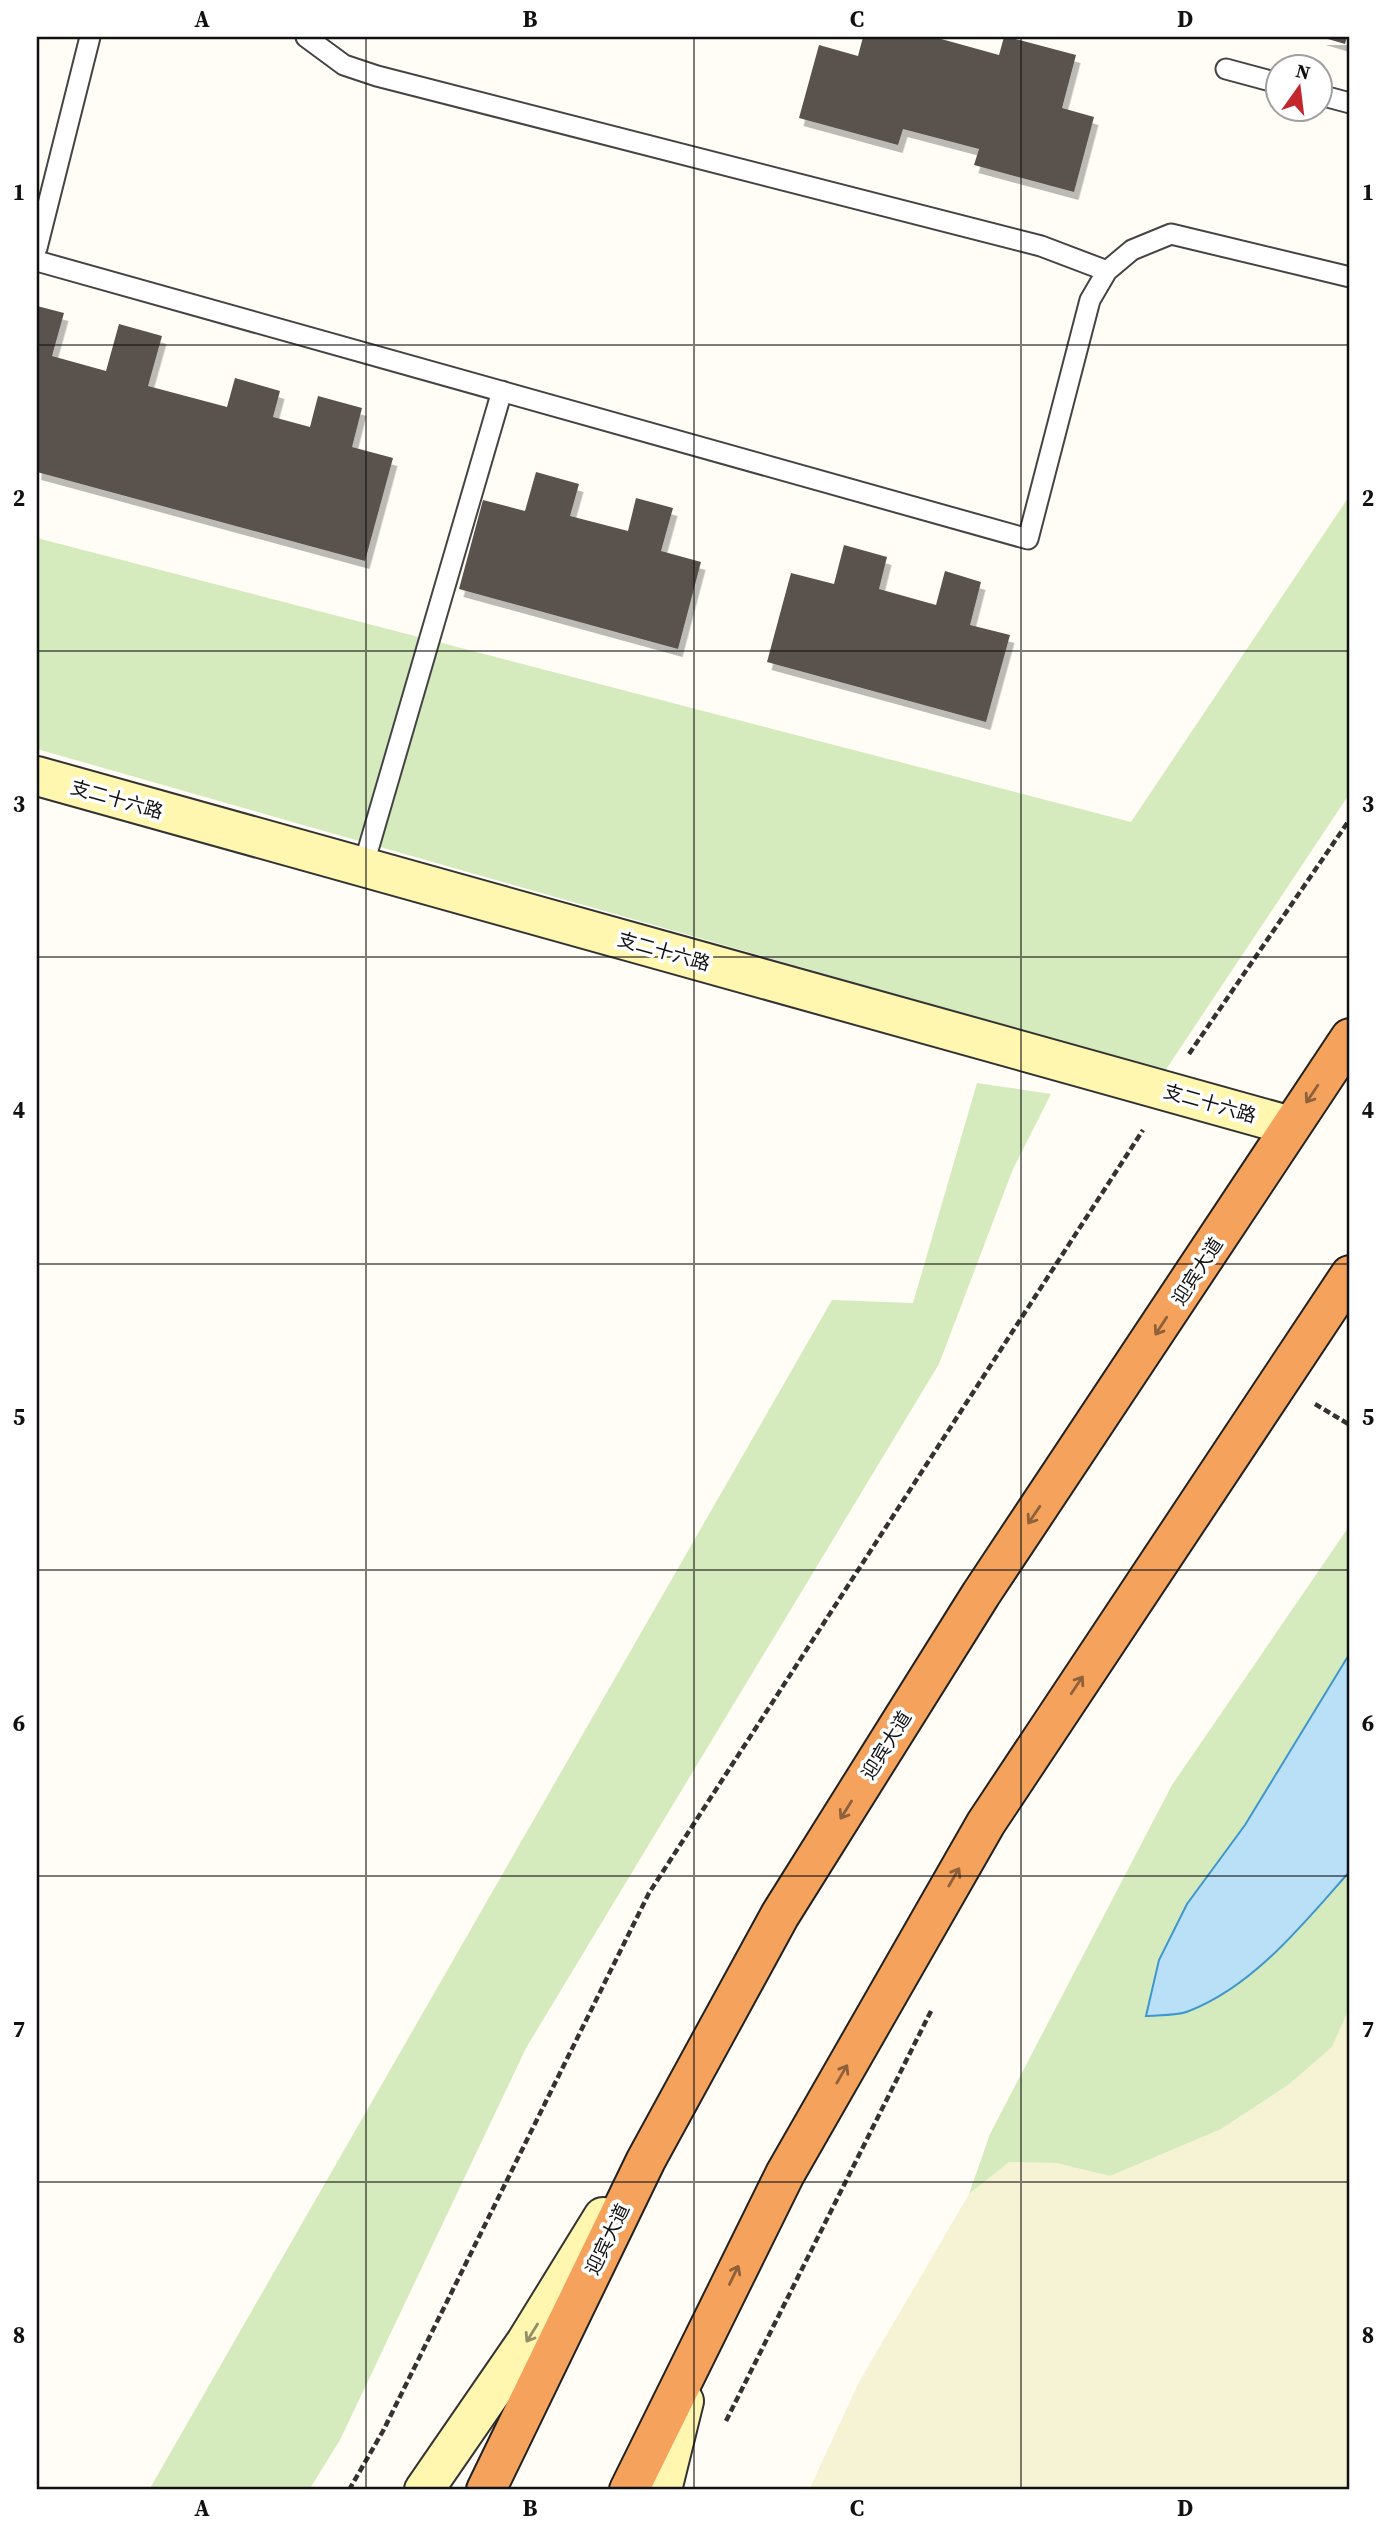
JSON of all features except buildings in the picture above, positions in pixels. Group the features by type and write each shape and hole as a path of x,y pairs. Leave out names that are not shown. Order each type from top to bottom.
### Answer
{"highway":[{"name":"迎宾大道","path":"486,2490 646,2160 780,1915 981,1594 1350,1038"},
{"path":"629,2490 785,2174 986,1823 1350,1275"}],"street":[{"name":"支二十六路","path":"37,776 1291,1126"},
{"path":"424,2490 526,2342 720,2024"},
{"path":"662,2490 676,2421 715,2314"}],"lane":[{"path":"37,248 90,37"},
{"path":"306,37 344,65 377,76 1041,246 1107,271"},
{"path":"1226,69 1264,79"},
{"path":"37,261 1028,539 1090,300 1107,271 1132,250 1171,233 1350,277"},
{"path":"363,867 502,391"}],"path":[{"path":"349,2490 383,2431 649,1893 1150,1118 1164,1090 1350,819"},
{"path":"1320,1392 1313,1403 1350,1425"},
{"path":"722,2429 938,1998"}],"shaded area":[{"path":"1350,2007 1350,2490 809,2490 859,2382 969,2194 1008,2162 1056,2163 1110,2176 1332,2047"}],"green space":[{"path":"1350,495 1350,793 1165,1071 37,749 37,538 1131,822"},
{"path":"977,1083 1051,1094 1013,1169 939,1364 526,2048 340,2440 309,2490 149,2490 832,1300 913,1303"},
{"path":"1350,1525 1350,2007 1332,2047 1288,2085 1221,2129 1110,2176 1056,2163 1009,2162 969,2194 990,2134 1172,1785"}],"water":[{"path":"1350,1653 1350,1871 1277,1951 1235,1986 1189,2011 1174,2015 1146,2016 1159,1960 1187,1904 1245,1825"}]}
